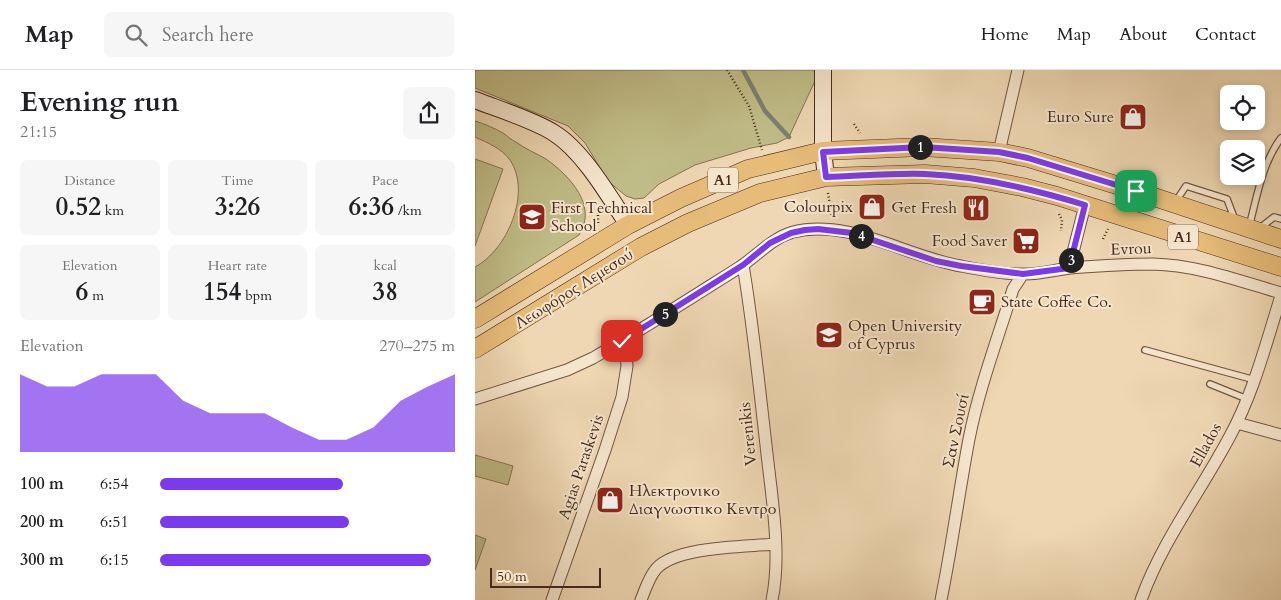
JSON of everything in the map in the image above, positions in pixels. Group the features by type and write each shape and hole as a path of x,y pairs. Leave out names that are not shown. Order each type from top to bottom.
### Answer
{"main road":[{"path":"823,70 823,152 827,184"},
{"path":"475,100 553,132 571,146 629,225"},
{"name":"Λεωφόρος Λεμεσού","path":"475,319 629,225 681,198 748,169 823,152 923,147 999,152 1028,158 1136,191 1281,239"},
{"name":"Λεωφόρος Λεμεσού","path":"475,349 641,247 688,223 759,193 925,174 973,178 1022,187 1085,205 1281,268"}],"street":[{"path":"999,152 1018,70"},
{"path":"1069,268 1085,205"},
{"name":"Evrou","path":"475,399 567,370 593,358 743,265 770,243 791,233 811,229 852,233 936,261 961,266 1023,274 1069,268 1153,264 1177,266 1215,273 1281,295"},
{"name":"Verenikis","path":"743,265 759,389 775,544 776,573 772,600"},
{"name":"Σαν Σουσί","path":"941,600 969,438 1013,289 1023,274"},
{"name":"Ellados","path":"1141,600 1155,565 1171,534 1213,469 1237,423 1255,380 1281,295"},
{"name":"Agias Paraskevis","path":"552,600 622,397 627,366 622,341"},
{"path":"1237,423 1281,436"},
{"path":"641,600 656,569 663,562 700,551 775,544"}],"lane":[{"path":"1247,228 1265,168 1275,146 1281,138"},
{"path":"1247,228 1274,217 1281,219"},
{"path":"1145,350 1255,380"},
{"path":"1210,384 1247,398"}],"path":[{"path":"727,70 749,106 762,151"},
{"path":"827,184 834,231"},
{"path":"596,202 599,208 598,225"}],"shaded area":[{"path":"475,70 820,70 789,137 777,143 751,148 695,165 659,184 644,198 635,199 626,196 608,181 585,143 568,126 475,88"},
{"name":"First Technical School","path":"475,121 503,133 555,166 579,192 585,213 584,224 579,235 475,302 475,267 487,259 506,234 513,220 518,188 516,173 510,160 498,149 475,137"},
{"path":"475,159 503,169 475,246"},
{"path":"475,455 513,466 508,485 475,476"},
{"path":"475,535 486,539 475,570"}],"waterway":[{"path":"743,70 765,111 789,137"}],"place":[{"name":"Euro Sure","path":"1133,117"},
{"name":"Colourpix","path":"872,207"},
{"name":"Get Fresh","path":"976,208"},
{"name":"First Technical School","path":"532,217"},
{"name":"Food Saver","path":"1026,241"},
{"name":"State Coffee Co.","path":"982,302"},
{"name":"Open University of Cyprus","path":"829,335"},
{"name":"Ηλεκτρονικο Διαγνωστικο Κεντρο","path":"610,500"}],"route":[{"path":"622,341 743,265 770,243 791,233 805,230 818,229 852,233 936,261 961,266 1023,274 1069,268 1085,205 1022,187 973,178 925,174 826,177 823,152 923,147 999,152 1028,158 1136,191"}]}
